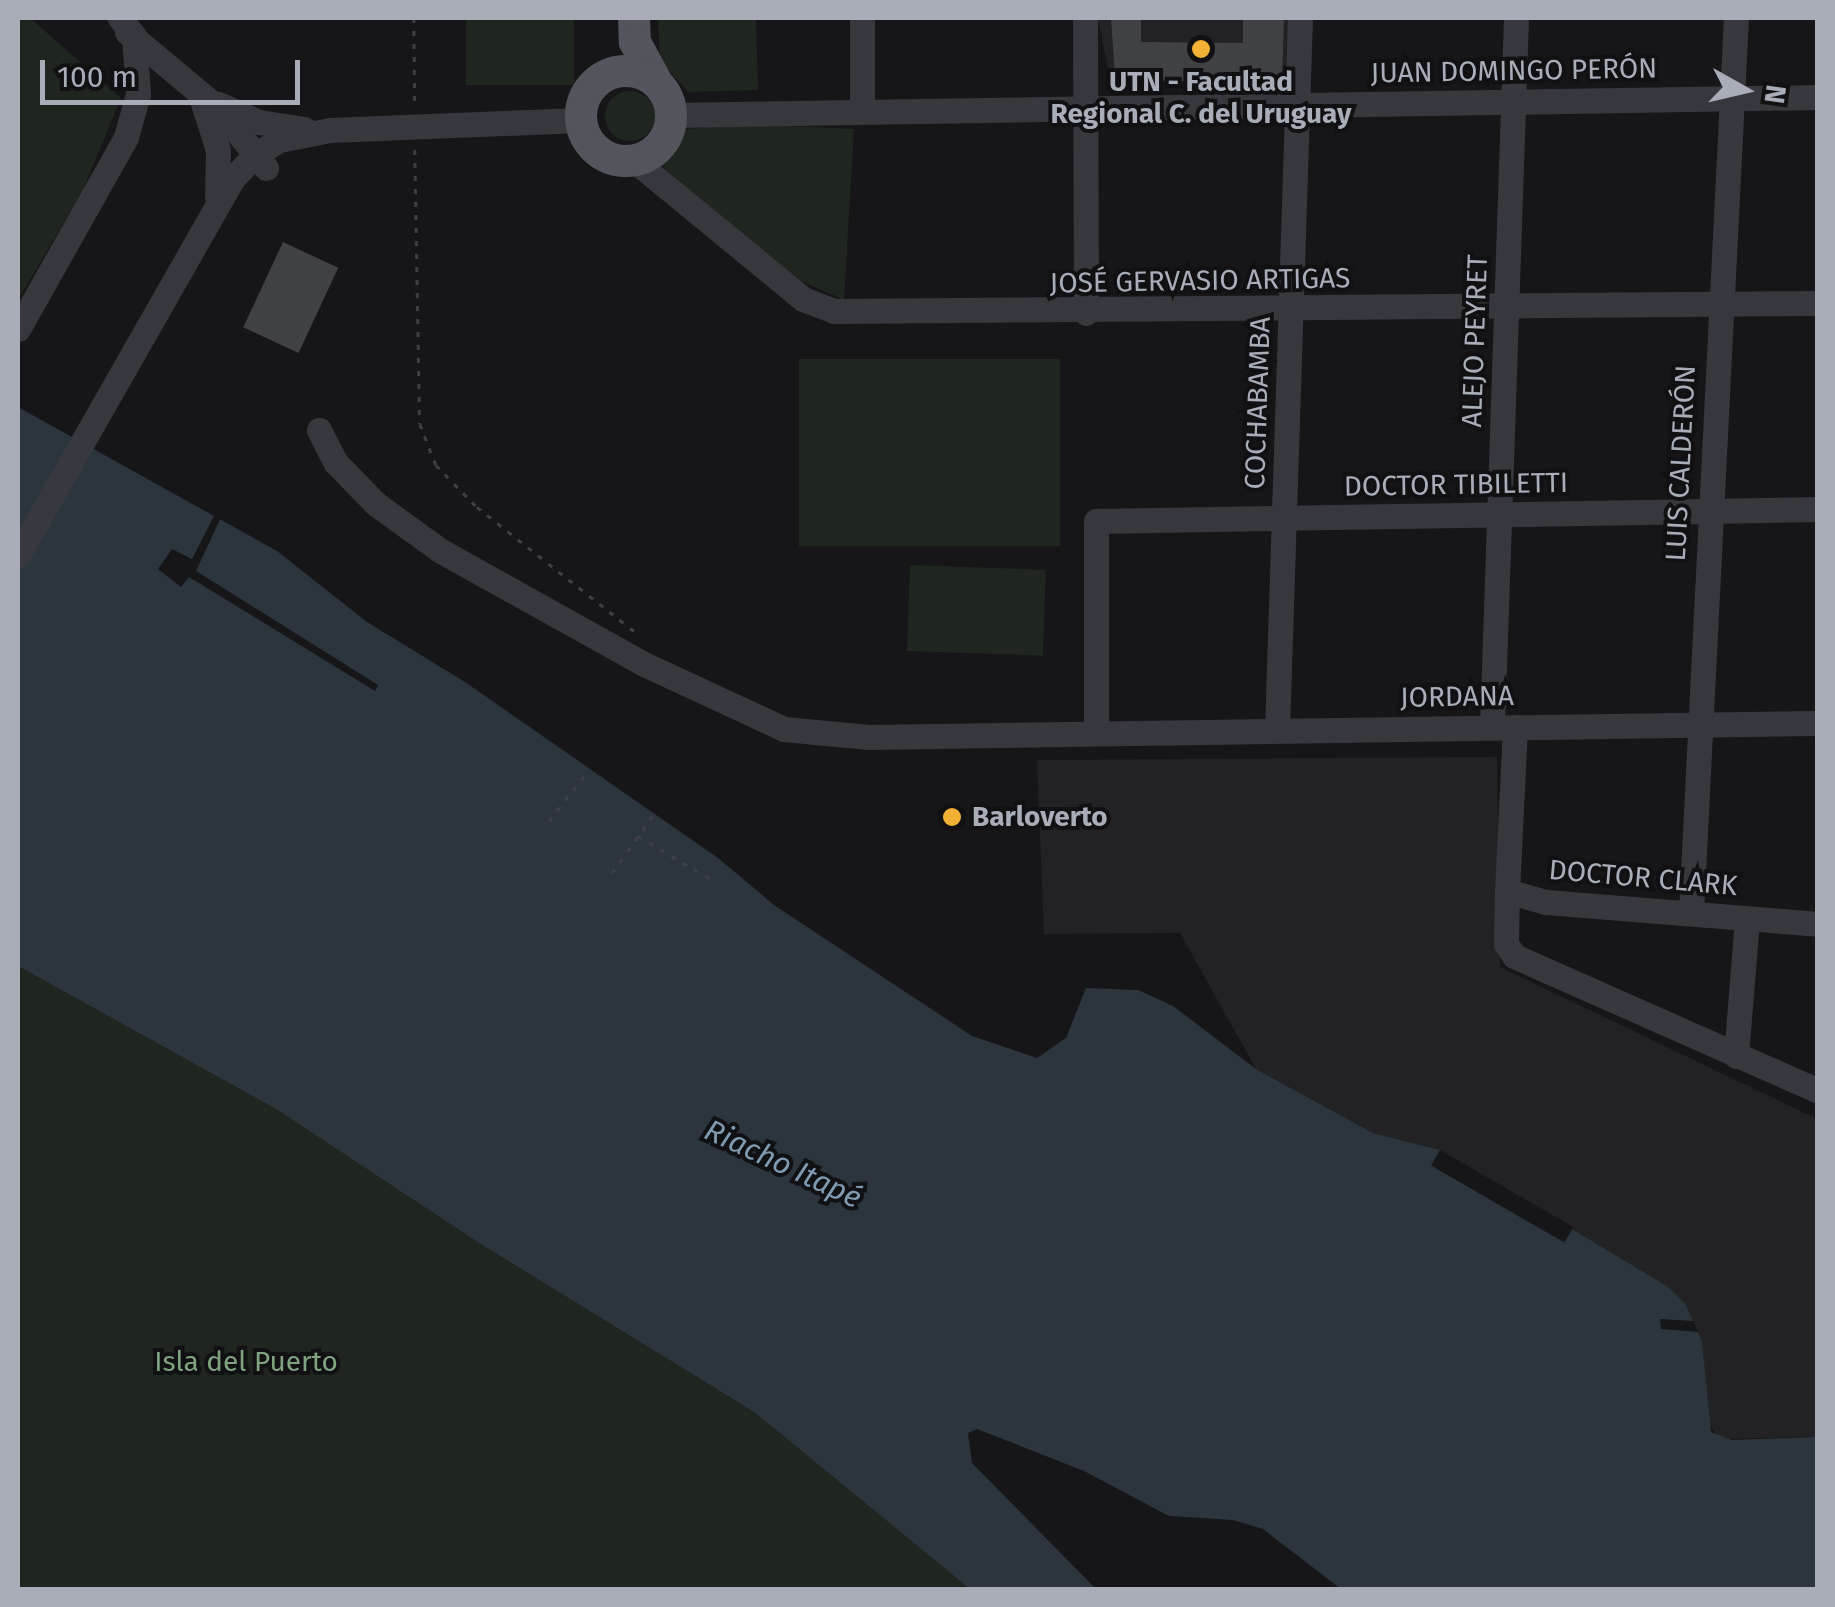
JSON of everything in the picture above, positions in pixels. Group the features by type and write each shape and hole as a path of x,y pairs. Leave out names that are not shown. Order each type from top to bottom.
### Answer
{"main road":[{"path":"609,74 615,18"},
{"path":"634,18 635,42 656,81 672,115 666,140 635,162 605,157 583,127 587,92 609,74 634,71 656,81"}],"street":[{"path":"103,18 127,27 202,94 261,161"},
{"path":"862,18 862,110"},
{"path":"1086,18 1086,313"},
{"name":"COCHABAMBA","path":"1277,730 1300,18"},
{"name":"ALEJO PEYRET","path":"1503,727 1499,514 1516,18"},
{"name":"LUIS CALDERÓN","path":"1691,912 1708,511 1736,18"},
{"path":"18,329 126,136 138,94 127,27"},
{"path":"202,94 259,122 415,135"},
{"path":"202,94 220,167 212,215"},
{"name":"JUAN DOMINGO PERÓN","path":"672,115 1818,96"},
{"path":"261,161 415,135 583,127"},
{"path":"18,554 130,366 212,215 279,140 334,130"},
{"name":"JOSÉ GERVASIO ARTIGAS","path":"635,162 788,288 834,311 1086,313 1818,302"},
{"name":"JORDANA","path":"319,430 336,462 376,504 441,552 644,664 784,729 869,737 1818,722"},
{"name":"DOCTOR TIBILETTI","path":"1096,733 1096,521 1818,509"},
{"name":"DOCTOR CLARK","path":"1503,727 1508,891 1546,902 1818,924"},
{"path":"1508,891 1506,944 1514,956 1818,1091"},
{"path":"1736,1056 1747,918"}],"path":[{"path":"414,18 420,424 436,465 477,507 645,640"},
{"path":"549,821 587,772"},
{"path":"612,874 652,816"},
{"path":"638,836 714,882"}],"shaded area":[{"name":"UTN - Facultad Regional C. del Uruguay","path":"1098,18 1299,18 1290,85 1110,80"},
{"path":"1497,757 1500,967 1817,1119 1817,1437 1720,1439 1705,1418 1702,1342 1667,1286 1440,1150 1373,1133 1256,1069 1180,933 1044,934 1037,760"}],"green space":[{"path":"18,18 30,18 121,98 84,188 18,300"},
{"path":"466,18 574,18 574,85 466,85"},
{"path":"658,18 756,18 758,90 688,92 660,61"},
{"path":"630,91 648,98 655,116 648,134 630,141 612,134 605,116 612,98"},
{"path":"745,124 854,129 844,300 781,272 658,162 684,129"},
{"path":"799,359 1060,359 1060,546 799,546"},
{"path":"910,565 1046,570 1043,656 907,651"},
{"name":"Isla del Puerto","path":"18,966 276,1109 479,1243 754,1412 970,1589 18,1589"}],"water":[{"name":"Riacho Itapé","path":"18,407 277,551 367,622 465,682 718,858 774,905 972,1036 1037,1058 1066,1038 1086,988 1138,990 1173,1006 1256,1069 1373,1133 1440,1150 1667,1286 1686,1305 1702,1342 1711,1432 1732,1440 1817,1437 1817,1589 1341,1589 1263,1529 1233,1520 1169,1516 1084,1471 977,1429 968,1433 972,1463 1096,1589 970,1589 754,1412 479,1243 276,1109 18,966"}],"pier":[{"path":"216,512 222,515 196,571 378,685 375,691 189,577 181,587 158,569 172,549 192,559"},
{"path":"1440,1150 1573,1227 1564,1243 1431,1166"},
{"path":"1660,1319 1694,1321 1698,1332 1661,1329"}],"building":[{"name":"UTN - Facultad Regional C. del Uruguay","path":"1111,18 1141,18 1141,42 1243,43 1243,18 1284,18 1282,82 1123,80 1115,76"},
{"path":"283,242 338,268 299,353 243,327"}],"place":[{"name":"UTN - Facultad Regional C. del Uruguay","path":"1201,49"},
{"name":"Barloverto","path":"952,817"}]}
